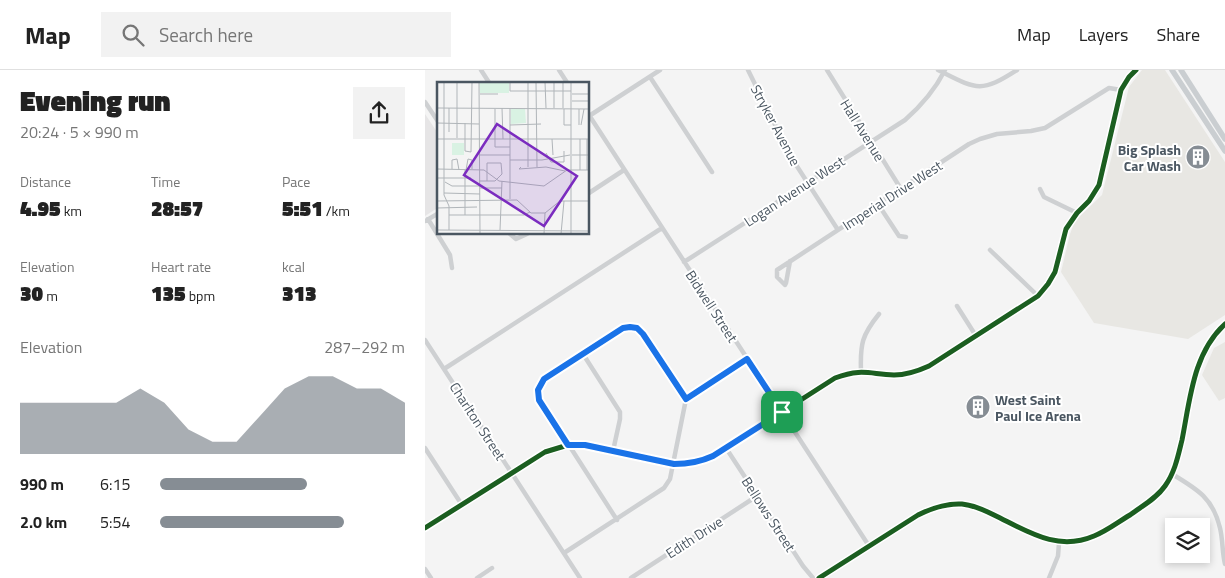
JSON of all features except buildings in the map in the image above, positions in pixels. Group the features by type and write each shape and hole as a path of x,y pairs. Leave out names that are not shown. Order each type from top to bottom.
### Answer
{"main road":[{"path":"1173,70 1225,152"},
{"path":"1181,70 1225,139"}],"street":[{"path":"481,70 489,82"},
{"path":"559,70 567,82"},
{"path":"590,115 660,70"},
{"name":"Stryker Avenue","path":"747,70 791,157 838,230"},
{"name":"Hall Avenue","path":"827,70 901,189"},
{"path":"938,70 945,71 970,86 981,87 991,85 1017,70"},
{"path":"425,528 545,452 568,445 585,445 674,464 688,464 701,461 726,448 835,378 847,373 861,371 896,375 915,372 929,366 1039,296 1055,272 1066,229 1099,186 1121,90 1136,70"},
{"name":"Logan Avenue West","path":"684,262 905,120 931,94 945,71"},
{"path":"650,76 712,172"},
{"name":"Imperial Drive West","path":"790,261 787,283 785,285 776,274 777,270 790,261 969,144 997,134 1045,128 1109,88 1121,90"},
{"path":"425,102 437,120"},
{"name":"Bidwell Street","path":"590,118 869,546"},
{"path":"590,192 624,170"},
{"path":"1040,189 1043,197 1077,213"},
{"path":"878,204 899,236 906,238"},
{"path":"427,220 450,255 452,268"},
{"path":"444,369 662,228"},
{"path":"512,235 515,239 525,235"},
{"path":"990,250 1039,296"},
{"path":"957,306 976,336"},
{"path":"861,371 860,351 862,339 879,314"},
{"path":"819,578 918,515 929,509 945,505 963,504 978,508 1037,536 1059,542 1082,540 1106,530 1153,499 1164,488 1172,474 1177,459 1196,373 1202,356 1210,342 1225,324"},
{"path":"564,554 617,520 664,488 670,479 686,399 643,334 637,328 630,327 623,328 544,379 538,390 539,400 617,520"},
{"name":"Charlton Street","path":"425,340 580,578"},
{"path":"583,354 620,412 613,451"},
{"path":"686,399 747,359"},
{"path":"425,448 462,505"},
{"name":"Bellows Street","path":"726,448 813,578"},
{"path":"1172,474 1197,488 1213,508 1221,529 1225,564"},
{"name":"Edith Drive","path":"631,578 757,496"},
{"path":"1049,578 1058,556 1059,542"},
{"path":"477,578 492,568"},
{"path":"425,569 431,578"}],"shaded area":[{"path":"1142,70 1165,70 1225,162 1225,315 1188,339 1094,323 1061,272 1075,221 1102,195 1129,87"},
{"path":"425,114 437,132 437,208 425,216"},
{"path":"1225,342 1225,398 1219,401 1202,375 1214,348"}],"cycle path":[{"path":"425,528 545,452 568,445 585,445 674,464 685,464 708,458 835,378 859,372 899,375 921,370 1038,296 1055,272 1066,229 1077,213 1089,201 1099,185 1121,90 1136,70"},
{"path":"819,578 918,515 945,505 962,504 974,507 1043,538 1067,542 1099,534 1130,515 1161,491 1174,470 1199,363 1214,336 1225,324"}],"place":[{"name":"Big Splash Car Wash","path":"1198,157"},
{"name":"West Saint Paul Ice Arena","path":"978,407"}],"route":[{"path":"630,327 637,328 643,334 686,399 747,359 782,412 713,456 688,464 674,464 585,445 568,445 539,400 538,390 544,379 623,328 630,327"}]}
